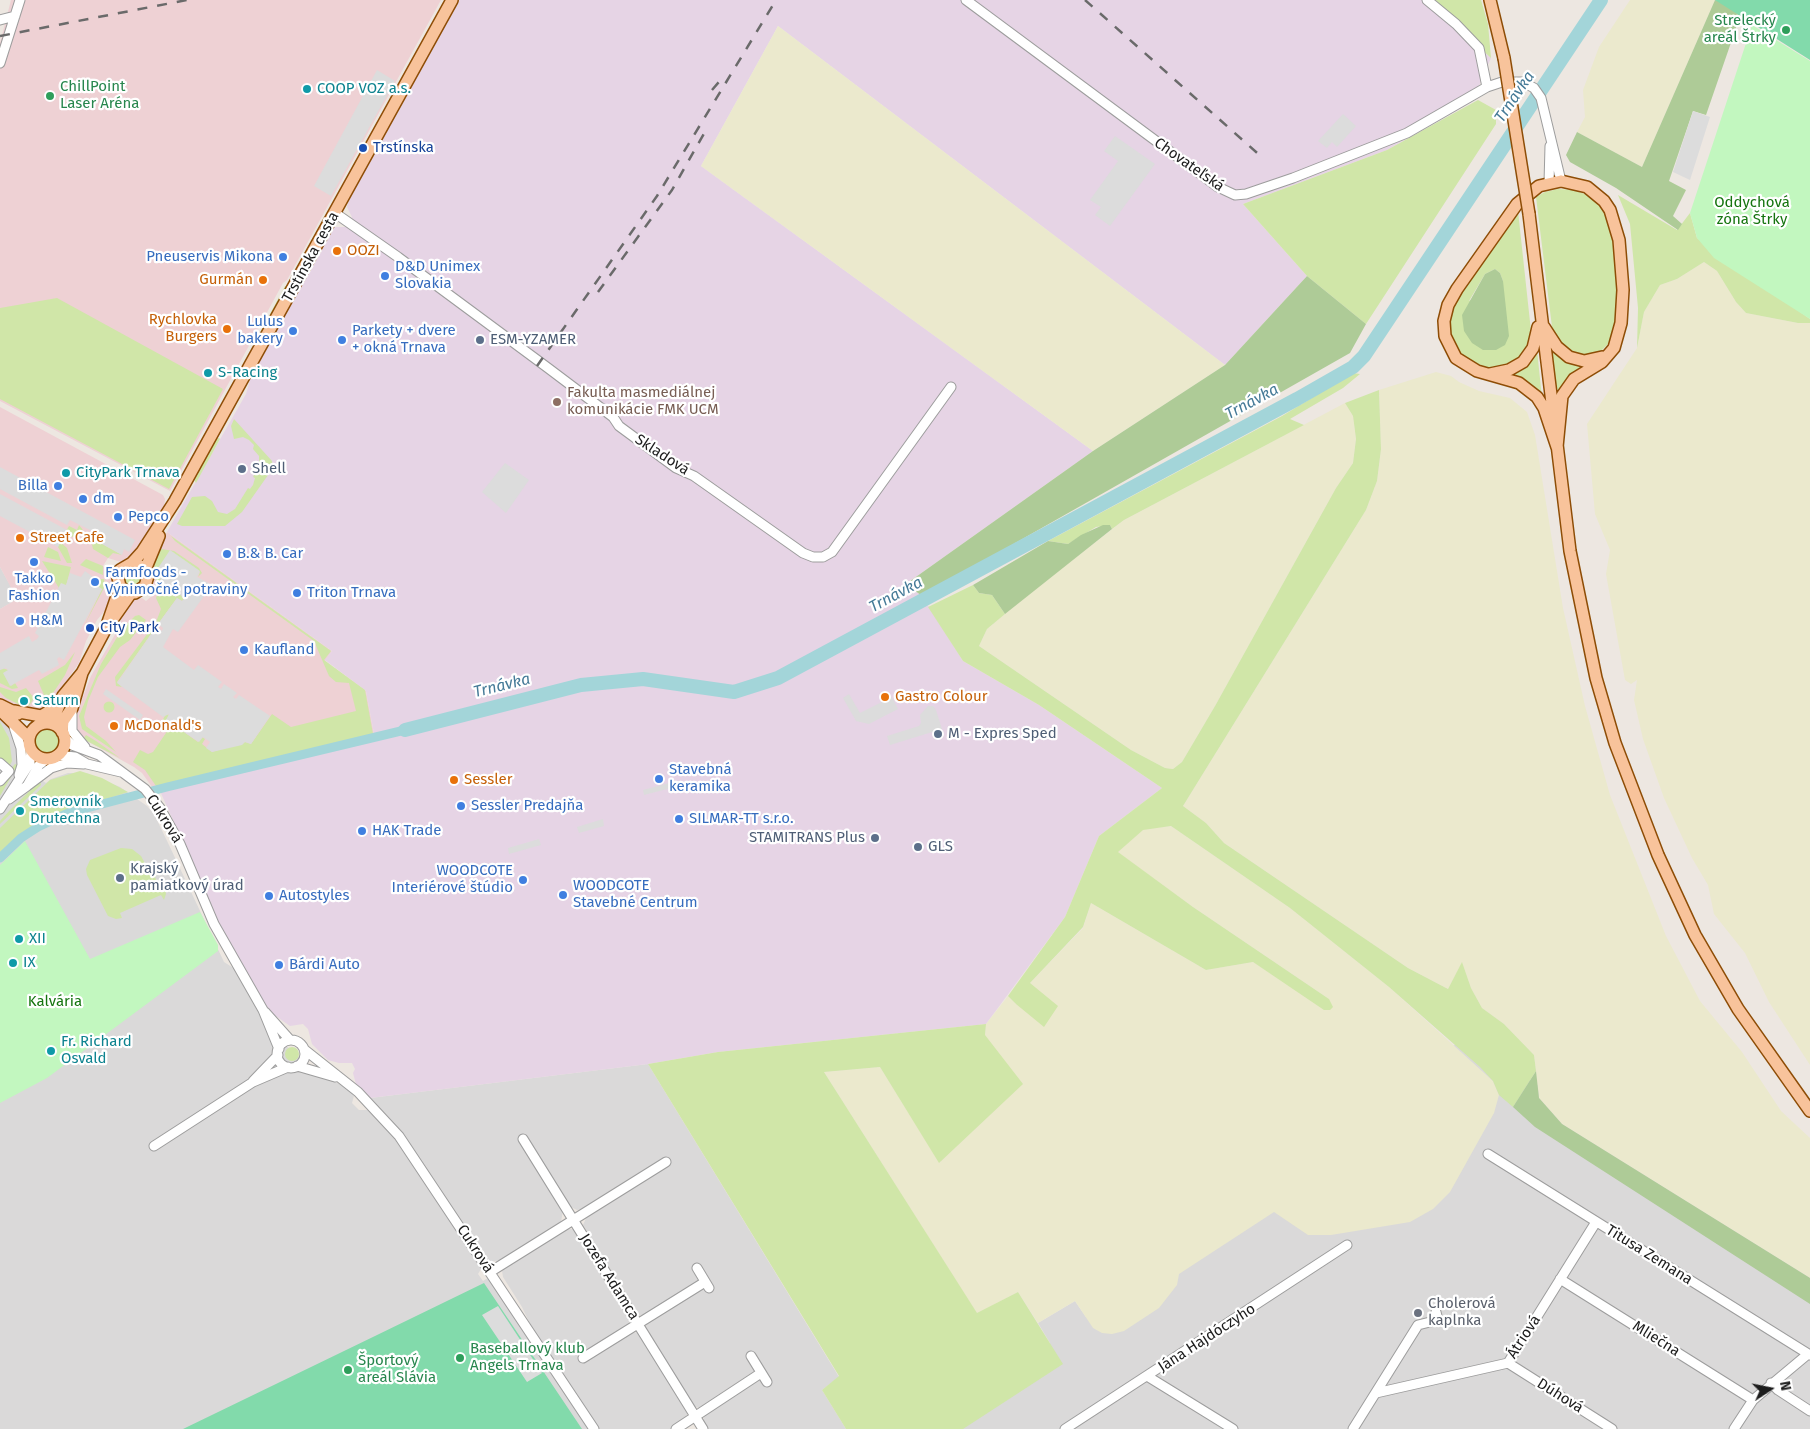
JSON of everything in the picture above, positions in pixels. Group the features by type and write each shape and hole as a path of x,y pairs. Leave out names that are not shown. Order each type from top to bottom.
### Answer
{"main road":[{"name":"Trstínska cesta","path":"168,513 145,570 148,576 146,586 138,592 127,591 118,582 118,574 124,566 132,563 168,513 452,0"},
{"path":"1490,0 1504,58 1529,214 1540,318 1570,551 1580,608 1605,709 1634,796 1669,879 1716,972 1743,1017 1810,1111"},
{"path":"1555,182 1577,184 1595,192 1604,201 1615,223 1622,265 1623,290 1619,336 1610,353 1597,365 1577,376 1564,390 1560,403 1556,446 1544,408 1537,396 1519,383 1486,374 1462,363 1450,348 1445,336 1444,321 1448,306 1457,289 1517,204 1532,191 1555,182"},
{"path":"1540,318 1554,343 1569,357 1588,361 1610,353"},
{"path":"1486,374 1509,370 1523,362 1533,348 1540,318"},
{"path":"132,563 140,565 145,570"},
{"name":"Trstínska cesta","path":"44,724 54,716 63,696 82,673 127,591"},
{"name":"Trstínska cesta","path":"63,735 63,721 72,708 82,673"},
{"path":"12,716 41,716 48,712 63,696"},
{"path":"0,705 12,716 36,755 52,757 64,746 63,735 56,726 28,722 12,716 0,710"},
{"path":"30,743 33,730 44,724"}],"street":[{"path":"0,63 20,0"},
{"name":"Chovateľská","path":"966,0 1218,187 1235,196 1293,178 1407,132 1487,87 1502,82 1523,82 1537,91 1543,102 1555,182"},
{"path":"1427,0 1456,24 1478,48 1487,87"},
{"path":"0,20 15,16"},
{"name":"Skladová","path":"335,213 548,368 613,417 619,426 669,463 694,476 802,553 812,557 823,558 832,552 951,387"},
{"name":"Cukrová","path":"72,708 72,732 87,749"},
{"path":"9,799 22,765 19,736 12,716"},
{"name":"Cukrová","path":"63,735 72,744 99,755 138,784 157,803 176,834 219,933 263,1010 278,1052"},
{"path":"17,780 30,763 30,743"},
{"name":"Cukrová","path":"52,757 75,756 86,764 121,772"},
{"path":"27,786 39,765 52,757"},
{"path":"0,763 9,770 0,781"},
{"path":"0,809 9,799 44,771 71,763 86,764"},
{"name":"Cukrová","path":"263,1010 290,1040"},
{"path":"154,1146 253,1082 292,1067 305,1058 305,1050 300,1043 290,1040 281,1044 278,1052 253,1082"},
{"name":"Cukrová","path":"305,1050 372,1106 399,1136 594,1429"},
{"path":"278,1052 282,1064 292,1067"},
{"name":"Cukrová","path":"292,1067 342,1080"},
{"name":"Jozefa Adamca","path":"523,1139 703,1429"},
{"name":"Titusa Zemana","path":"1488,1154 1809,1354"},
{"path":"490,1272 666,1162"},
{"name":"Átriová","path":"1376,1393 1508,1363 1596,1222"},
{"name":"Jána Hajdóczyho","path":"1065,1429 1347,1245"},
{"path":"583,1358 707,1285 697,1268"},
{"name":"Mliečna","path":"1560,1279 1753,1400"},
{"path":"1353,1429 1418,1325 1438,1320 1436,1312"},
{"path":"1734,1429 1753,1400 1809,1354"},
{"path":"751,1356 767,1382"},
{"name":"Dúhová","path":"1508,1363 1612,1429"},
{"path":"676,1429 761,1373"},
{"path":"1147,1376 1228,1428"},
{"path":"1772,1384 1810,1411"}],"shaded area":[{"path":"11,0 441,0 287,280 283,283 170,491 0,401 0,43"},
{"path":"457,0 1427,0 1491,58 1472,102 1387,150 1243,204 1307,276 1225,365 778,26 701,166 1093,451 906,584 922,596 963,661 1039,705 1162,788 1099,836 1065,917 986,1024 718,1052 648,1064 370,1098 356,1084 353,1073 355,1069 352,1063 339,1063 328,1060 312,1044 308,1029 303,1024 290,1026 273,1014 259,996 217,919 160,791 375,739 366,691 325,660 332,651 167,532 246,394 254,366 330,229 345,227 352,217 347,207 350,195"},
{"path":"1630,0 1715,0 1642,167 1577,132 1585,117 1583,90 1599,47"},
{"path":"778,26 1225,365 1093,451 701,166"},
{"path":"377,70 395,81 331,196 314,186"},
{"path":"1693,111 1710,117 1690,180 1673,172"},
{"path":"1343,114 1356,126 1337,147 1332,142 1327,148 1318,141"},
{"path":"1115,136 1155,164 1110,226 1095,215 1101,207 1090,200 1118,161 1104,151"},
{"path":"1704,262 1717,271 1736,302 1746,313 1798,323 1810,323 1810,1065 1769,1002 1745,953 1714,914 1708,885 1692,858 1664,798 1643,739 1634,700 1637,680 1631,684 1625,680 1606,574 1610,550 1595,514 1587,424 1637,348 1644,312 1660,285 1677,279"},
{"path":"1436,372 1451,376 1459,382 1479,391 1510,398 1527,412 1535,435 1563,608 1585,706 1610,795 1666,936 1700,1001 1742,1052 1781,1111 1810,1138 1810,1278 1562,1124 1539,1098 1534,1055 1504,1024 1482,1008 1471,988 1462,963 1448,989 1408,968 1224,843 1206,823 1183,806 1366,510 1377,481 1381,449 1379,390"},
{"path":"1345,403 1353,416 1356,439 1353,463 1336,488 1215,706 1182,762 1173,769 1165,768 1131,750 979,646 987,629 1021,600 1124,520"},
{"path":"0,407 163,495 165,499 164,509 138,553 121,562 108,558 103,566 113,575 115,589 107,608 97,620 86,641 79,663 45,711 14,706 0,698 0,609 17,599 0,567"},
{"path":"505,463 529,480 506,513 482,492"},
{"path":"0,467 135,540 129,552 124,549 122,555 95,540 98,534 70,520 67,525 0,489"},
{"path":"0,494 67,530 58,547 0,516"},
{"path":"167,532 332,651 325,661 366,691 374,734 152,787 142,773 134,767 78,736 73,723 91,676 120,626 122,614 129,601 142,598 146,601 153,595 150,565"},
{"path":"170,550 200,571 197,577 212,585 178,632 173,629 163,647 194,670 198,665 222,682 218,687 221,689 224,684 237,693 233,697 236,699 239,695 270,716 251,744 245,742 242,745 212,752 206,748 210,742 203,737 199,742 166,720 169,714 163,717 117,683 156,627 162,631 163,628 158,624 177,598 182,601 184,599 175,589 171,594 158,584 161,579 156,571"},
{"path":"0,567 18,599 0,609"},
{"path":"85,571 93,577 91,582 102,589 64,660 59,657 57,659 59,665 42,674 39,670 10,686 3,673 8,670 6,668 0,670 0,653 29,636 32,642 37,639 39,636 35,633 61,583 66,585 70,573 81,577"},
{"path":"106,689 143,715 140,720 103,694"},
{"path":"849,694 860,713 892,697 898,709 869,724 856,721 843,698"},
{"path":"928,706 933,706 936,710 942,729 890,745 887,736 919,726 921,723 920,715"},
{"path":"0,717 16,736 19,758 18,766 46,783 51,779 68,773 86,773 120,787 147,806 154,814 224,962 235,969 268,1030 319,1074 346,1087 354,1096 352,1103 359,1110 369,1110 383,1124 400,1145 479,1263 481,1269 478,1274 483,1281 496,1273 531,1326 522,1307 503,1277 502,1271 506,1266 566,1229 574,1229 630,1321 625,1328 578,1357 582,1363 628,1334 638,1332 688,1411 686,1418 670,1429 0,1429"},
{"path":"673,782 675,787 644,795 643,790"},
{"path":"603,819 604,826 579,833 577,827"},
{"path":"1171,826 1290,908 1389,987 1493,1081 1499,1095 1494,1113 1450,1192 1433,1209 1410,1222 1331,1235 1308,1235 1274,1212 1179,1274 1177,1285 1159,1308 1124,1331 1112,1334 1102,1333 1093,1328 1075,1301 1038,1323 1018,1292 977,1314 824,1072 880,1067 940,1163 985,1035 986,1024 1008,996 1016,1004 1030,983 1083,928 1091,903 1206,970 1253,962 1283,981 1329,999 1193,907 1117,852 1143,829"},
{"path":"539,839 541,845 509,854 508,848"},
{"path":"1464,1038 1810,1258 1810,1429 934,1429 1050,1343 1038,1323 1075,1301 1086,1317"},
{"path":"648,1064 839,1377 822,1390 846,1429 708,1429 703,1421 705,1414 758,1379 756,1370 699,1408 693,1406 645,1328 647,1323 704,1288 700,1280 643,1316 638,1315 583,1225 587,1216 670,1163 666,1157 583,1209 577,1210 569,1206 563,1210 561,1222 500,1260 491,1262 487,1259 401,1133 370,1098"},
{"path":"498,1306 542,1373 527,1382 482,1315"}],"green space":[{"path":"1427,0 1481,0 1488,24 1491,58"},
{"path":"1715,0 1742,4 1735,31 1706,115 1693,111 1669,181 1686,190 1673,216 1682,224 1678,230 1616,188 1570,162 1566,155 1577,132 1642,167"},
{"name":"Strelecký areál Štrky","path":"1715,0 1810,0 1810,60"},
{"name":"Oddychová zóna Štrky","path":"1752,25 1810,61 1810,319 1714,258 1697,238 1690,213"},
{"path":"1478,100 1496,110 1496,124 1366,324 1307,276 1243,204 1387,150"},
{"path":"1558,189 1574,190 1587,195 1598,204 1606,217 1612,234 1616,261 1618,293 1614,328 1608,344 1600,352 1582,357 1572,354 1557,339 1552,327 1536,197 1545,192"},
{"path":"1618,195 1677,230 1690,213 1697,238 1810,319 1810,323 1798,323 1746,313 1736,302 1717,271 1704,262 1677,279 1660,285 1644,312 1637,348 1638,308 1630,224"},
{"path":"1518,211 1531,331 1529,343 1516,361 1504,367 1487,367 1469,361 1458,350 1451,336 1449,319 1455,301","holes":["1495,269 1500,273 1503,281 1469,301 1485,274"]},
{"path":"1495,269 1500,273 1503,281 1509,336 1505,345 1496,350 1483,350 1472,343 1464,331 1462,315 1485,274"},
{"path":"1307,276 1366,324 1350,353 922,596 906,584 1093,451 1225,365"},
{"path":"289,285 258,341 256,340 285,286"},
{"path":"57,298 223,389 169,489 0,399 0,308"},
{"path":"1551,348 1566,361 1585,365 1568,377 1557,393"},
{"path":"1537,350 1542,398 1508,374"},
{"path":"1353,373 1360,374 1343,388 1290,419 1304,425 1124,520 1112,529 1110,525 1096,527 1068,544 1048,541 1282,416"},
{"path":"1379,390 1381,449 1377,481 1366,510 1183,806 1206,823 1224,843 1408,968 1448,989 1462,962 1471,988 1482,1008 1504,1024 1534,1055 1536,1071 1513,1107 1499,1095 1493,1081 1480,1067 1389,987 1290,908 1171,826 1143,830 1118,852 1193,907 1329,999 1333,1007 1330,1010 1324,1010 1253,962 1206,970 1091,903 1083,927 1030,983 1058,1006 1044,1027 1016,1004 1008,996 1065,917 1099,836 1162,788 1039,705 963,661 928,607 973,585 979,593 992,595 1005,614 987,629 979,646 1131,750 1165,768 1173,769 1182,762 1215,706 1336,488 1353,463 1356,439 1353,416 1345,403"},
{"path":"234,419 272,461 273,468 242,512 225,526 182,526 177,524 192,497 205,496 212,501 218,512 227,514 235,509 248,488 250,489 253,485 255,478 253,477 259,465 259,456 253,449 254,445 249,440 243,437 234,439 231,426"},
{"path":"219,438 196,483 193,478 215,439"},
{"path":"79,525 83,530 78,535 72,537 64,535 69,526 77,530"},
{"path":"1103,525 1110,525 1112,529 1005,614 992,595 979,593 973,585 1048,541 1068,544 1081,535"},
{"path":"95,533 98,535 95,540 122,555 113,553 108,558 93,549 90,536"},
{"path":"171,536 331,651 324,660 365,690 373,734 156,786 145,770 133,762 140,750 148,754 153,752 168,730 162,721 166,714 170,715 167,720 198,742 202,737 205,739 202,744 212,752 245,742 251,744 272,714 291,727 356,711 349,683 336,682 329,676 314,641 175,541"},
{"path":"60,542 67,548 72,563 67,563 58,547"},
{"path":"48,547 58,552 61,561 44,557"},
{"path":"161,549 174,551 199,568 202,573 198,577 200,572 160,575 161,579 158,584 176,597 179,593 184,599 182,601 177,598 158,624 156,622 161,609 156,598 158,593 154,565"},
{"path":"86,559 103,566 103,575 80,565"},
{"path":"42,561 71,567 66,586 62,584 59,588"},
{"path":"133,569 141,574 142,578 137,586 133,587 125,582 124,578 129,570"},
{"path":"101,579 104,579 105,586 84,626 102,589 97,586"},
{"path":"139,615 146,620 130,640 120,647 98,677 88,701 84,717 86,726 106,741 116,752 82,729 79,716 101,664 122,629 135,616"},
{"path":"154,625 156,627 117,682 122,687 116,686 115,677"},
{"path":"75,652 65,675 47,702 38,681 65,665"},
{"path":"3,668 8,670 11,686 15,683 18,688 12,689 0,683 0,670"},
{"path":"0,687 16,692 26,688 34,698 29,706 20,705 6,698 0,692"},
{"path":"109,701 115,707 109,713 103,707"},
{"path":"0,722 9,738 12,761 9,767 0,759"},
{"path":"47,729 52,730 58,736 58,746 52,752 47,753 42,752 36,746 35,741 36,736 42,730"},
{"path":"86,735 96,741 120,758 83,739"},
{"path":"15,764 18,765 0,796 0,784"},
{"path":"80,771 102,778 128,792 56,815 24,832 0,854 0,828 50,780"},
{"path":"41,780 41,785 0,824 0,821 11,809"},
{"name":"Kalvária","path":"25,841 90,959 200,912 218,945 218,951 47,1078 0,1103 0,865"},
{"path":"121,848 132,849 141,856 152,876 157,874 155,878 165,888 166,894 164,900 161,895 120,913 122,918 116,919 108,916 87,875 86,869 90,860"},
{"path":"986,1024 985,1035 1023,1084 939,1163 880,1067 824,1072 977,1313 1018,1292 1063,1364 963,1429 846,1429 822,1390 839,1376 648,1064 718,1052"},
{"path":"289,1047 295,1047 299,1054 295,1061 289,1061 285,1057 285,1051"},
{"path":"1536,1071 1539,1098 1562,1124 1810,1278 1810,1304 1535,1127 1513,1107"},
{"name":"Baseballový klub Angels Trnava","path":"484,1283 582,1429 183,1429 375,1336"}],"waterway":[{"name":"Trnávka","path":"405,730 581,685 643,679 734,692 778,678 1297,399 1353,367 1364,356 1601,0"},
{"name":"Trnávka","path":"0,858 21,838 38,827 68,813 167,787 405,730"}],"railway":[{"path":"0,36 187,0"},
{"path":"537,366 657,196 776,0"},
{"path":"1085,0 1264,159"},
{"path":"712,90 725,75"},
{"path":"598,292 672,190 706,130"}],"place":[{"name":"Strelecký areál Štrky","path":"1786,30"},
{"name":"COOP VOZ a.s.","path":"307,89"},
{"name":"ChillPoint Laser Aréna","path":"50,96"},
{"name":"Trstínska","path":"363,148"},
{"name":"OOZI","path":"337,251"},
{"name":"Pneuservis Mikona","path":"283,257"},
{"name":"D&D Unimex Slovakia","path":"385,276"},
{"name":"Gurmán","path":"263,280"},
{"name":"Rychlovka Burgers","path":"227,329"},
{"name":"Lulus bakery","path":"293,331"},
{"name":"Parkety + dvere + okná Trnava","path":"342,340"},
{"name":"ESM-YZAMER","path":"480,340"},
{"name":"S-Racing","path":"208,373"},
{"name":"Fakulta masmediálnej komunikácie FMK UCM","path":"557,402"},
{"name":"Shell","path":"242,469"},
{"name":"CityPark Trnava","path":"66,473"},
{"name":"Billa","path":"58,486"},
{"name":"dm","path":"83,499"},
{"name":"Pepco","path":"118,517"},
{"name":"Street Cafe","path":"20,538"},
{"name":"B.& B. Car","path":"227,554"},
{"name":"Takko Fashion","path":"34,562"},
{"name":"Farmfoods - Výnimočné potraviny","path":"95,582"},
{"name":"Triton Trnava","path":"297,593"},
{"name":"H&M","path":"20,621"},
{"name":"City Park","path":"90,628"},
{"name":"Kaufland","path":"244,650"},
{"name":"Gastro Colour","path":"885,697"},
{"name":"Saturn","path":"24,701"},
{"name":"McDonald's","path":"114,726"},
{"name":"M - Expres Sped","path":"938,734"},
{"name":"Stavebná keramika","path":"659,779"},
{"name":"Sessler","path":"454,780"},
{"name":"Sessler Predajňa","path":"461,806"},
{"name":"Smerovník Drutechna","path":"20,811"},
{"name":"SILMAR-TT s.r.o.","path":"679,819"},
{"name":"HAK Trade","path":"362,831"},
{"name":"STAMITRANS Plus","path":"875,838"},
{"name":"GLS","path":"918,847"},
{"name":"Krajský pamiatkový úrad","path":"120,878"},
{"name":"WOODCOTE Interiérové štúdio","path":"523,880"},
{"name":"WOODCOTE Stavebné Centrum","path":"563,895"},
{"name":"Autostyles","path":"269,896"},
{"name":"XII","path":"19,939"},
{"name":"IX","path":"13,963"},
{"name":"Bárdi Auto","path":"279,965"},
{"name":"Fr. Richard Osvald","path":"51,1051"},
{"name":"Cholerová kaplnka","path":"1418,1313"},
{"name":"Baseballový klub Angels Trnava","path":"460,1358"},
{"name":"Športový areál Slávia","path":"348,1370"}]}
